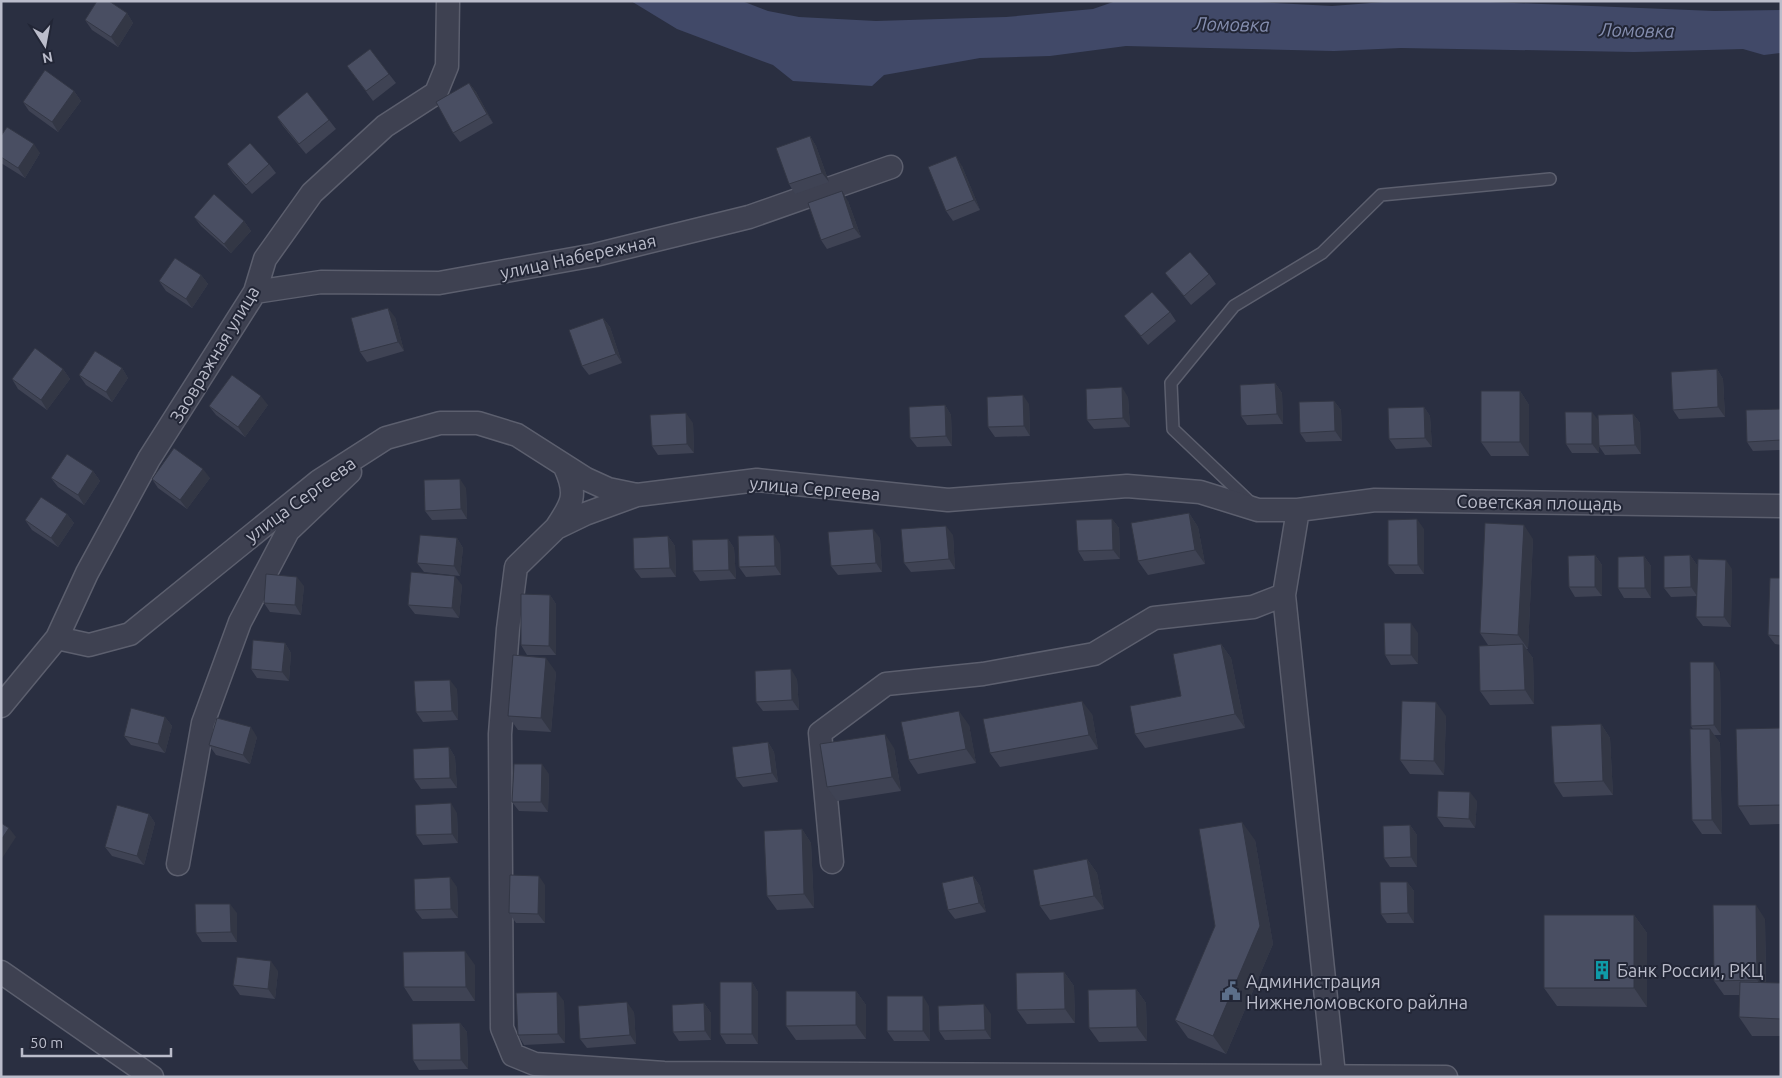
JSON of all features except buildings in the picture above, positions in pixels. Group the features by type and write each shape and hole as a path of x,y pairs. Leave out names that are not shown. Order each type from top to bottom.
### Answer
{"street":[{"name":"Заовражная улица","path":"1,706 57,638 87,573 149,459 255,292 265,260 312,194 385,126 436,93 447,66 448,1"},
{"name":"улица Набережная","path":"255,292 321,282 439,283 595,255 750,217 890,167"},
{"name":"улица Сергеева","path":"57,638 89,645 130,634 318,480 386,438 440,423 478,423 517,435 565,467 608,489 637,495 757,480 948,500 1127,486 1200,492 1258,510 1298,510"},
{"path":"178,864 204,723 240,622 288,531 386,438"},
{"path":"565,467 572,482 574,495 569,509 556,528 516,567 507,638 500,734 502,1028 514,1055 535,1064 664,1075 1334,1075 1446,1077"},
{"path":"556,528 585,514 637,495"},
{"name":"Советская площадь","path":"1298,510 1374,500 1781,506"},
{"path":"1298,510 1284,594 1334,1075"},
{"path":"832,862 820,733 886,684 983,674 1094,654 1154,618 1252,607 1284,594"},
{"path":"1,972 152,1077"}],"lane":[{"path":"1258,510 1173,429 1171,383 1234,306 1322,253 1381,195 1550,179"}],"water":[{"name":"Ломовка","path":"631,1 742,1 768,11 799,17 876,21 1006,17 1093,9 1116,1 1239,1 1332,6 1397,1 1467,1 1714,11 1781,10 1781,53 1764,55 1743,49 1634,52 1401,48 1334,51 1126,46 1050,56 980,58 884,75 872,86 793,81 773,65 677,29"}],"place":[{"name":"Банк России, РКЦ","path":"1602,970"},
{"name":"Администрация Нижнеломовского райлна","path":"1231,991"}]}
